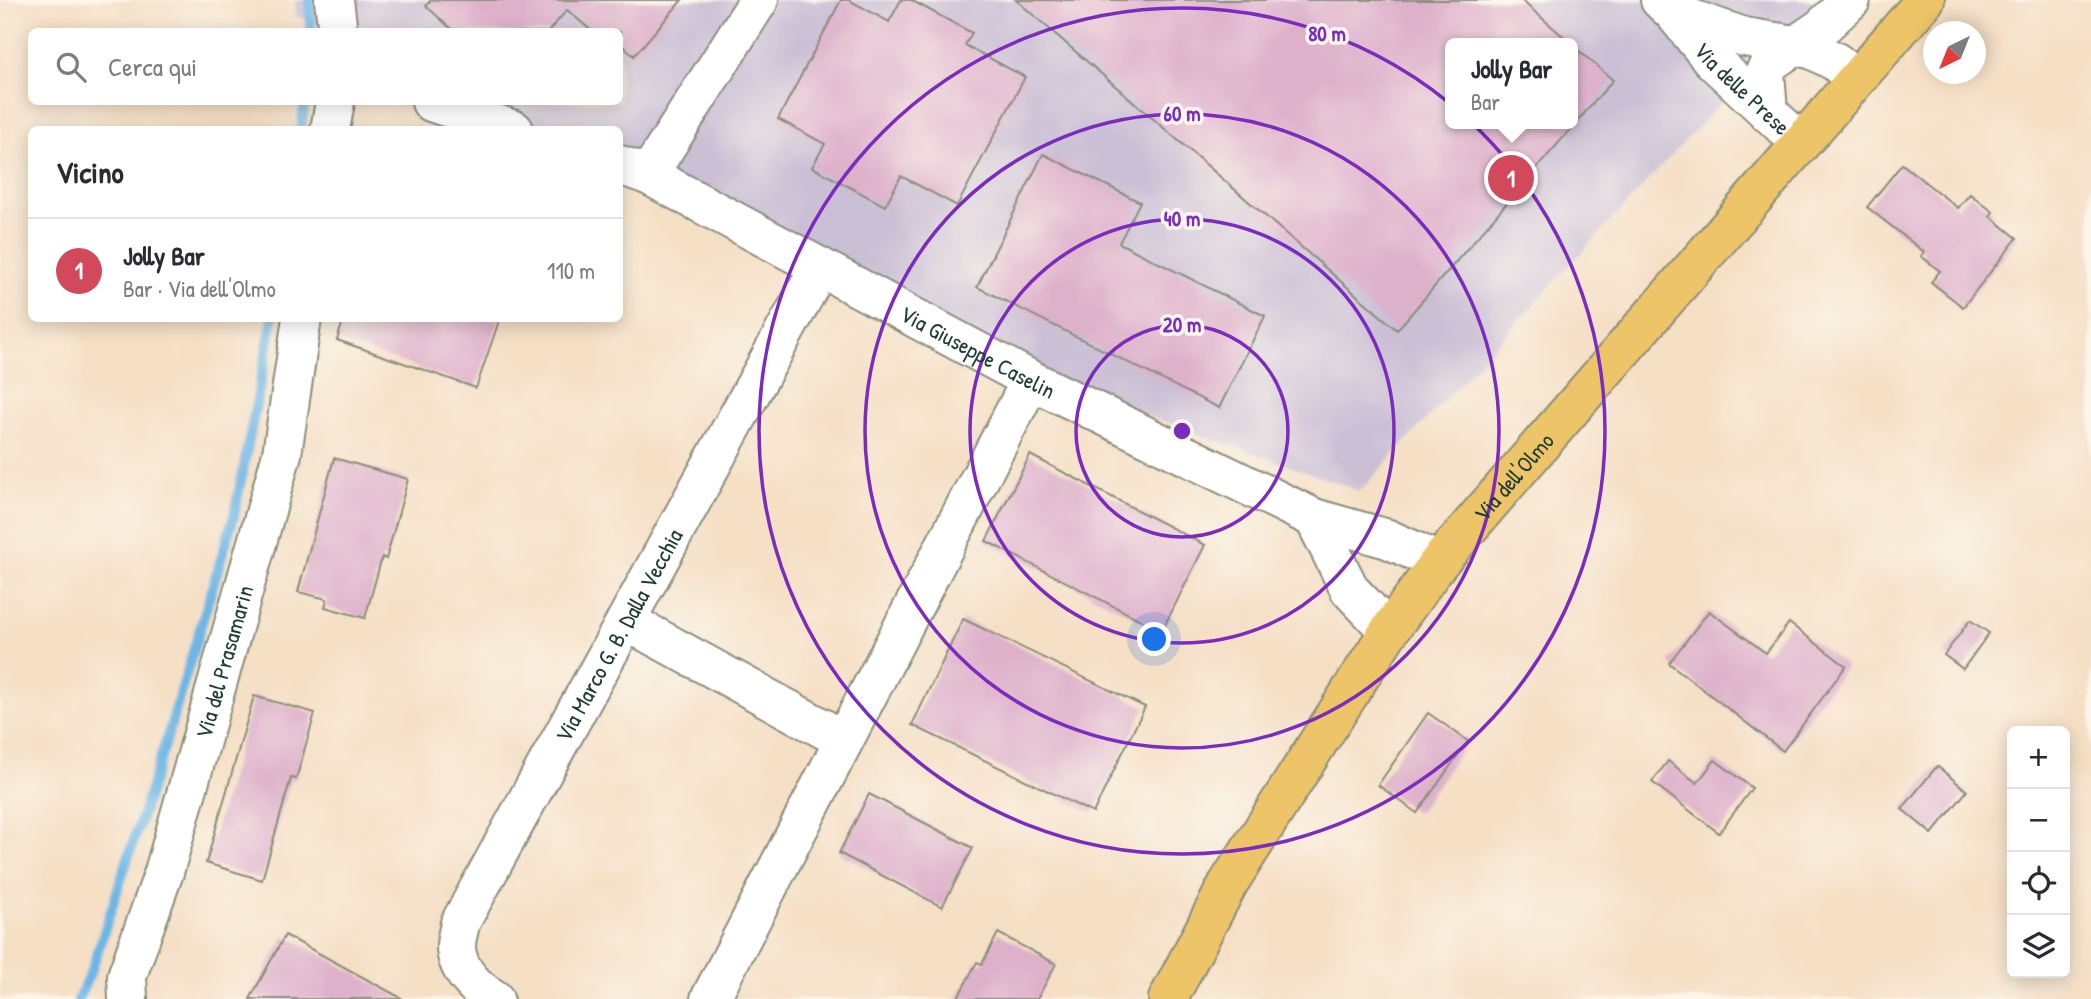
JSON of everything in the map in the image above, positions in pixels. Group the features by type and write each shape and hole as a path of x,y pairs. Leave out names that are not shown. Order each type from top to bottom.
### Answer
{"main road":[{"name":"Via dell'Olmo","path":"1168,999 1228,884 1389,631 1439,562 1925,0"}],"street":[{"path":"334,0 338,28"},
{"name":"Via Giuseppe Caselin","path":"759,0 634,170 1031,380 1314,518 1388,539 1439,562"},
{"path":"1768,113 1765,72 1771,62 1821,28 1851,0"},
{"path":"1666,6 1744,37 1813,50 1836,62 1856,79"},
{"name":"Via delle Prese","path":"1666,6 1712,60 1800,142"},
{"path":"331,126 334,105"},
{"path":"440,105 502,126"},
{"name":"Via Marco G. B. Dalla Vecchia","path":"494,999 477,989 461,966 456,947 460,923 820,267"},
{"name":"Via del Prasamarin","path":"128,999 127,976 164,872 282,454 301,322"},
{"path":"710,999 1031,380"},
{"path":"1314,518 1350,590 1389,631"},
{"path":"626,621 844,740"}],"shaded area":[{"path":"295,0 1816,0 1360,491 953,347 623,180 623,126 517,126 474,105 623,105 623,28 323,28 296,15"}],"building":[{"path":"431,0 682,0 634,56 623,46 623,28 588,28 567,10 551,28 451,28 426,6"},
{"path":"841,0 849,0 889,22 901,0 911,0 972,33 965,45 1025,77 957,206 901,176 885,206 812,167 825,144 778,119"},
{"path":"1016,0 1521,0 1565,38 1445,38 1445,129 1571,129 1397,330"},
{"path":"1578,50 1613,80 1578,121"},
{"path":"1043,154 1140,202 1119,243 1265,316 1219,408 977,287"},
{"path":"1902,164 1958,208 1970,194 1993,212 1990,216 2017,238 1963,307 1931,282 1940,271 1921,256 1924,252 1867,207"},
{"path":"343,322 499,322 476,388 337,340"},
{"path":"1030,455 1205,545 1162,631 986,541"},
{"path":"334,458 408,479 386,559 382,557 365,618 325,607 327,599 298,592"},
{"path":"1709,611 1766,653 1789,623 1846,666 1783,751 1669,663"},
{"path":"963,619 1145,707 1093,813 912,725"},
{"path":"1970,620 1989,633 1963,669 1944,655"},
{"path":"254,696 315,713 296,779 291,778 262,880 206,863"},
{"path":"1428,713 1468,741 1417,813 1378,785"},
{"path":"1715,760 1752,788 1719,833 1652,782 1668,761 1697,783"},
{"path":"1937,766 1967,791 1932,834 1902,809"},
{"path":"869,794 973,848 942,907 839,853"},
{"path":"998,933 1056,964 1037,999 957,999 977,962 982,964"},
{"path":"285,935 403,999 250,999"}],"waterway":[{"path":"309,0 311,28"},
{"path":"302,126 305,105"},
{"path":"78,999 92,969 166,741 234,516 272,322"}],"place":[{"name":"Jolly Bar","path":"1511,178"}]}
